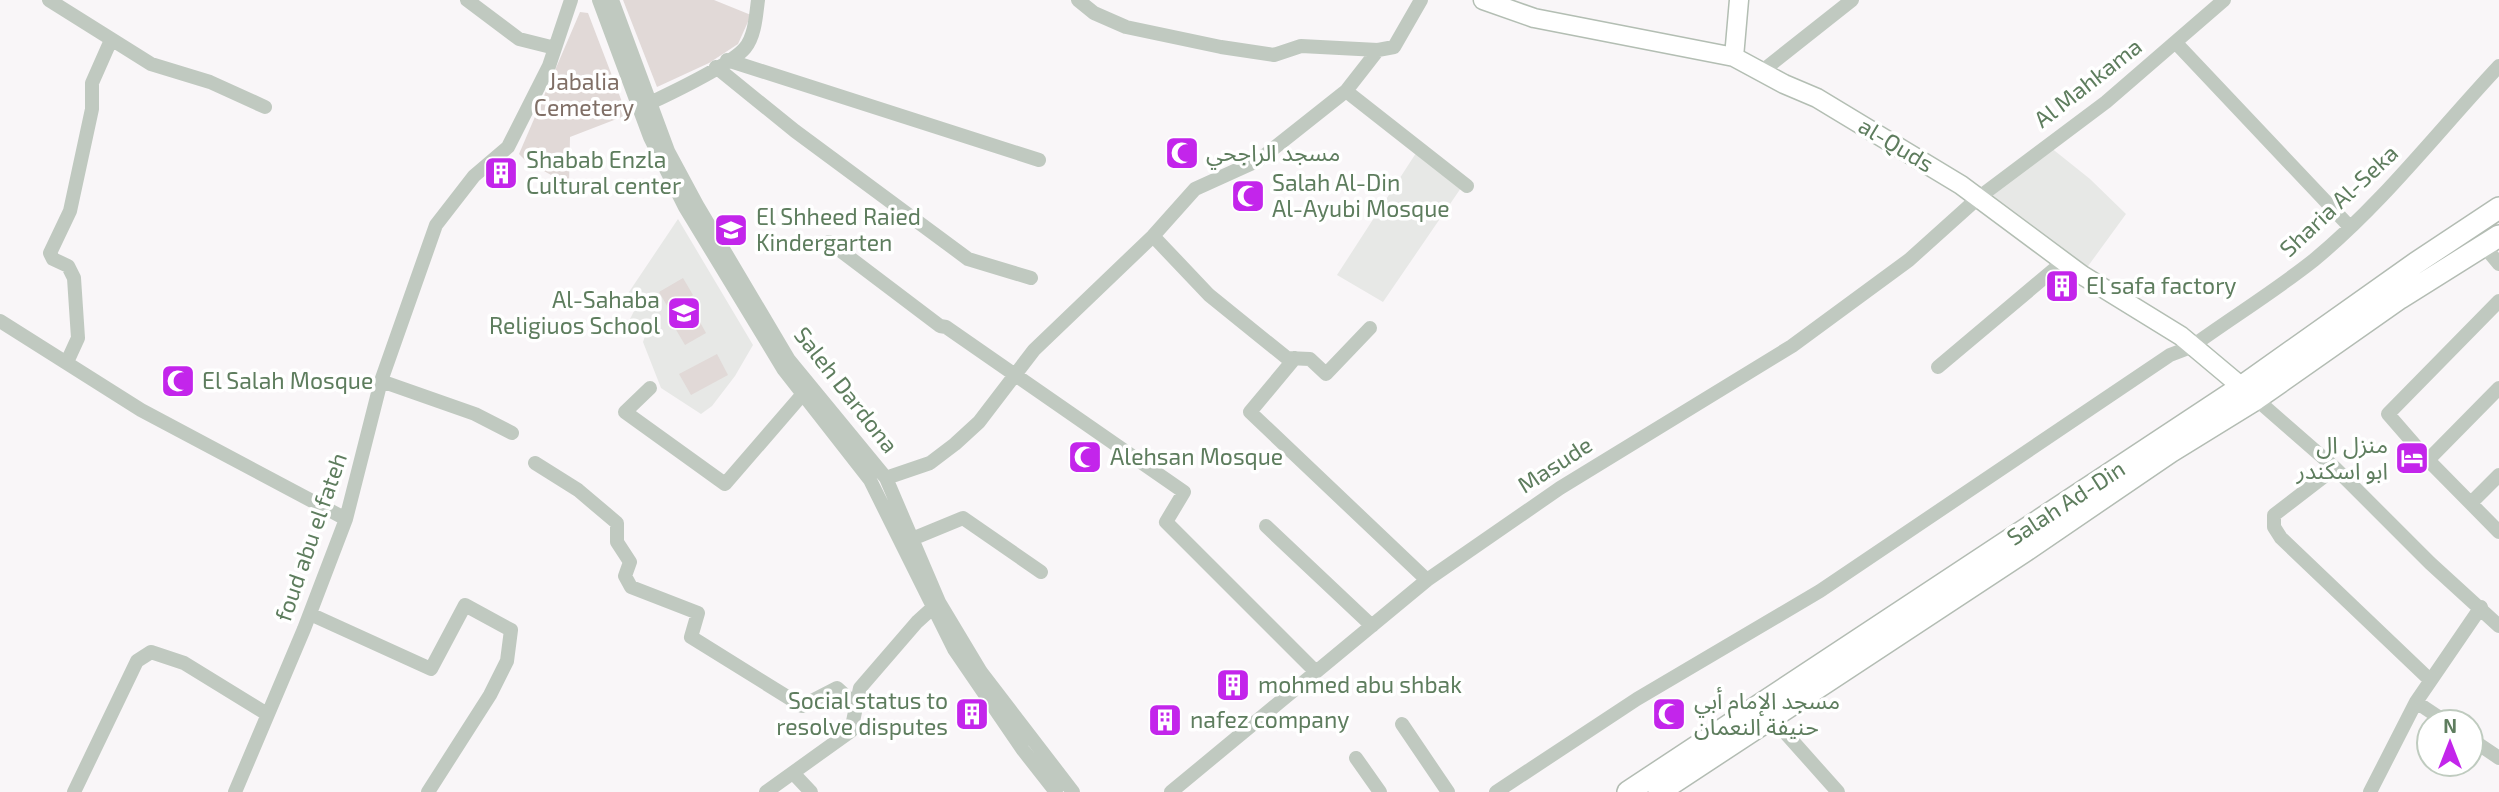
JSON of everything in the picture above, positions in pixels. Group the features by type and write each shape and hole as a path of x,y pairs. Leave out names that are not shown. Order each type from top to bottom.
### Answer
{"highway":[{"name":"Salah Ad-Din","path":"1662,791 2169,452 2416,263 2499,208"},
{"name":"Salah Ad-Din","path":"1628,792 2249,393 2492,241"}],"main road":[{"name":"al-Quds","path":"1483,0 1534,18 1734,57 1829,105 1900,146 1978,198 2064,261 2181,336 2249,393"},
{"path":"1734,57 1739,0"}],"street":[{"path":"49,0 151,64 210,82 265,107"},
{"path":"467,0 519,39 555,48"},
{"name":"foud abu el fateh","path":"235,792 248,767 346,519 381,381 436,225 474,176 508,146 550,66 571,0"},
{"name":"Saleh Dardona","path":"599,0 659,158 768,346 886,478 912,539 935,606 981,672 1073,792"},
{"name":"Saleh Dardona","path":"612,0 668,151 696,205 806,391 870,480 935,606 989,702 1056,792"},
{"path":"650,103 688,85 745,48 755,23 758,0"},
{"path":"1079,0 1094,13 1126,27 1221,47 1275,55 1301,46 1378,50 1394,47 1421,0"},
{"path":"1761,72 1853,0"},
{"name":"Al Mahkama","path":"1978,198 2106,102 2224,0"},
{"path":"67,362 78,338 74,278 68,265 53,259 50,253 70,211 92,109 92,83 111,40"},
{"path":"2176,43 2349,226"},
{"path":"886,478 930,463 955,444 979,422 1014,374 1081,302 1153,236 1195,189 1258,160 1346,90 1378,50"},
{"path":"721,64 1039,160"},
{"path":"721,64 795,131 968,259 1031,278"},
{"name":"Sharia Al-Seka","path":"1496,792 1637,699 1820,591 2169,355 2190,346 2314,260 2415,163 2447,121 2499,66"},
{"path":"1346,90 1467,186"},
{"name":"Masude","path":"1171,792 1427,580 1560,488 1792,346 1909,260 1978,198"},
{"path":"1153,236 1209,295 1287,358 1310,359 1326,374 1370,328"},
{"path":"2492,241 2499,264"},
{"path":"830,242 940,326 946,327 1184,492 1166,522 1316,671"},
{"path":"1938,367 2064,261"},
{"path":"2499,301 2388,414 2428,460 2499,532"},
{"path":"0,321 141,410 346,519"},
{"path":"1294,358 1250,412 1427,580"},
{"path":"381,381 475,414 512,433"},
{"path":"650,388 625,412 631,419 725,484 806,391"},
{"path":"2428,460 2499,388"},
{"path":"2249,393 2335,468 2430,563 2499,626"},
{"path":"535,463 578,491 617,523 617,542 631,562 625,576 631,587 698,613 691,637 803,706 837,688 857,706"},
{"path":"2335,468 2274,515 2274,527 2281,538 2430,680"},
{"path":"2471,503 2499,475"},
{"path":"912,539 963,518 1041,572"},
{"path":"1266,526 1372,626"},
{"path":"310,614 431,669 466,605 511,630 507,662 490,695 428,792"},
{"path":"766,792 851,731 860,688 935,606"},
{"path":"2370,792 2416,702 2481,607"},
{"path":"74,792 137,662 151,652 184,663 267,714"},
{"path":"2416,702 2425,708"},
{"path":"1773,719 1838,792"},
{"path":"1402,724 1448,792"},
{"path":"1356,758 1380,792"},
{"path":"794,774 811,792"}],"shaded area":[{"path":"2045,143 2090,179 2126,214 2083,273 1984,200"},
{"path":"1418,150 1463,185 1383,302 1337,275"},
{"name":"Al-Sahaba Religiuos School","path":"678,219 753,345 735,376 712,406 701,414 661,388 643,342 646,333 630,319 636,307 625,298"}],"green space":[{"name":"Jabalia Cemetery","path":"623,0 714,0 751,15 738,44 709,63 657,87"},
{"name":"Jabalia Cemetery","path":"580,12 588,13 627,115 570,137 569,185 526,161 519,154"},
{"path":"683,278 693,295 669,309 659,292"},
{"path":"696,315 706,333 685,345 675,328"},
{"path":"717,354 728,375 691,395 679,374"}],"place":[{"name":"مسجد الراجحي","path":"1182,153"},
{"name":"Shabab Enzla Cultural center","path":"501,173"},
{"name":"Salah Al-Din Al-Ayubi Mosque","path":"1248,196"},
{"name":"El Shheed Raied Kindergarten","path":"731,230"},
{"name":"El safa factory","path":"2062,286"},
{"name":"Al-Sahaba Religiuos School","path":"684,313"},
{"name":"El Salah Mosque","path":"178,381"},
{"name":"Alehsan Mosque","path":"1085,457"},
{"name":"منزل ال ابو اسكندر","path":"2412,458"},
{"name":"mohmed abu shbak","path":"1233,685"},
{"name":"Social status to resolve disputes","path":"972,714"},
{"name":"مسجد الإمام أبي حنيفة النعمان","path":"1669,714"},
{"name":"nafez company","path":"1165,720"}]}
